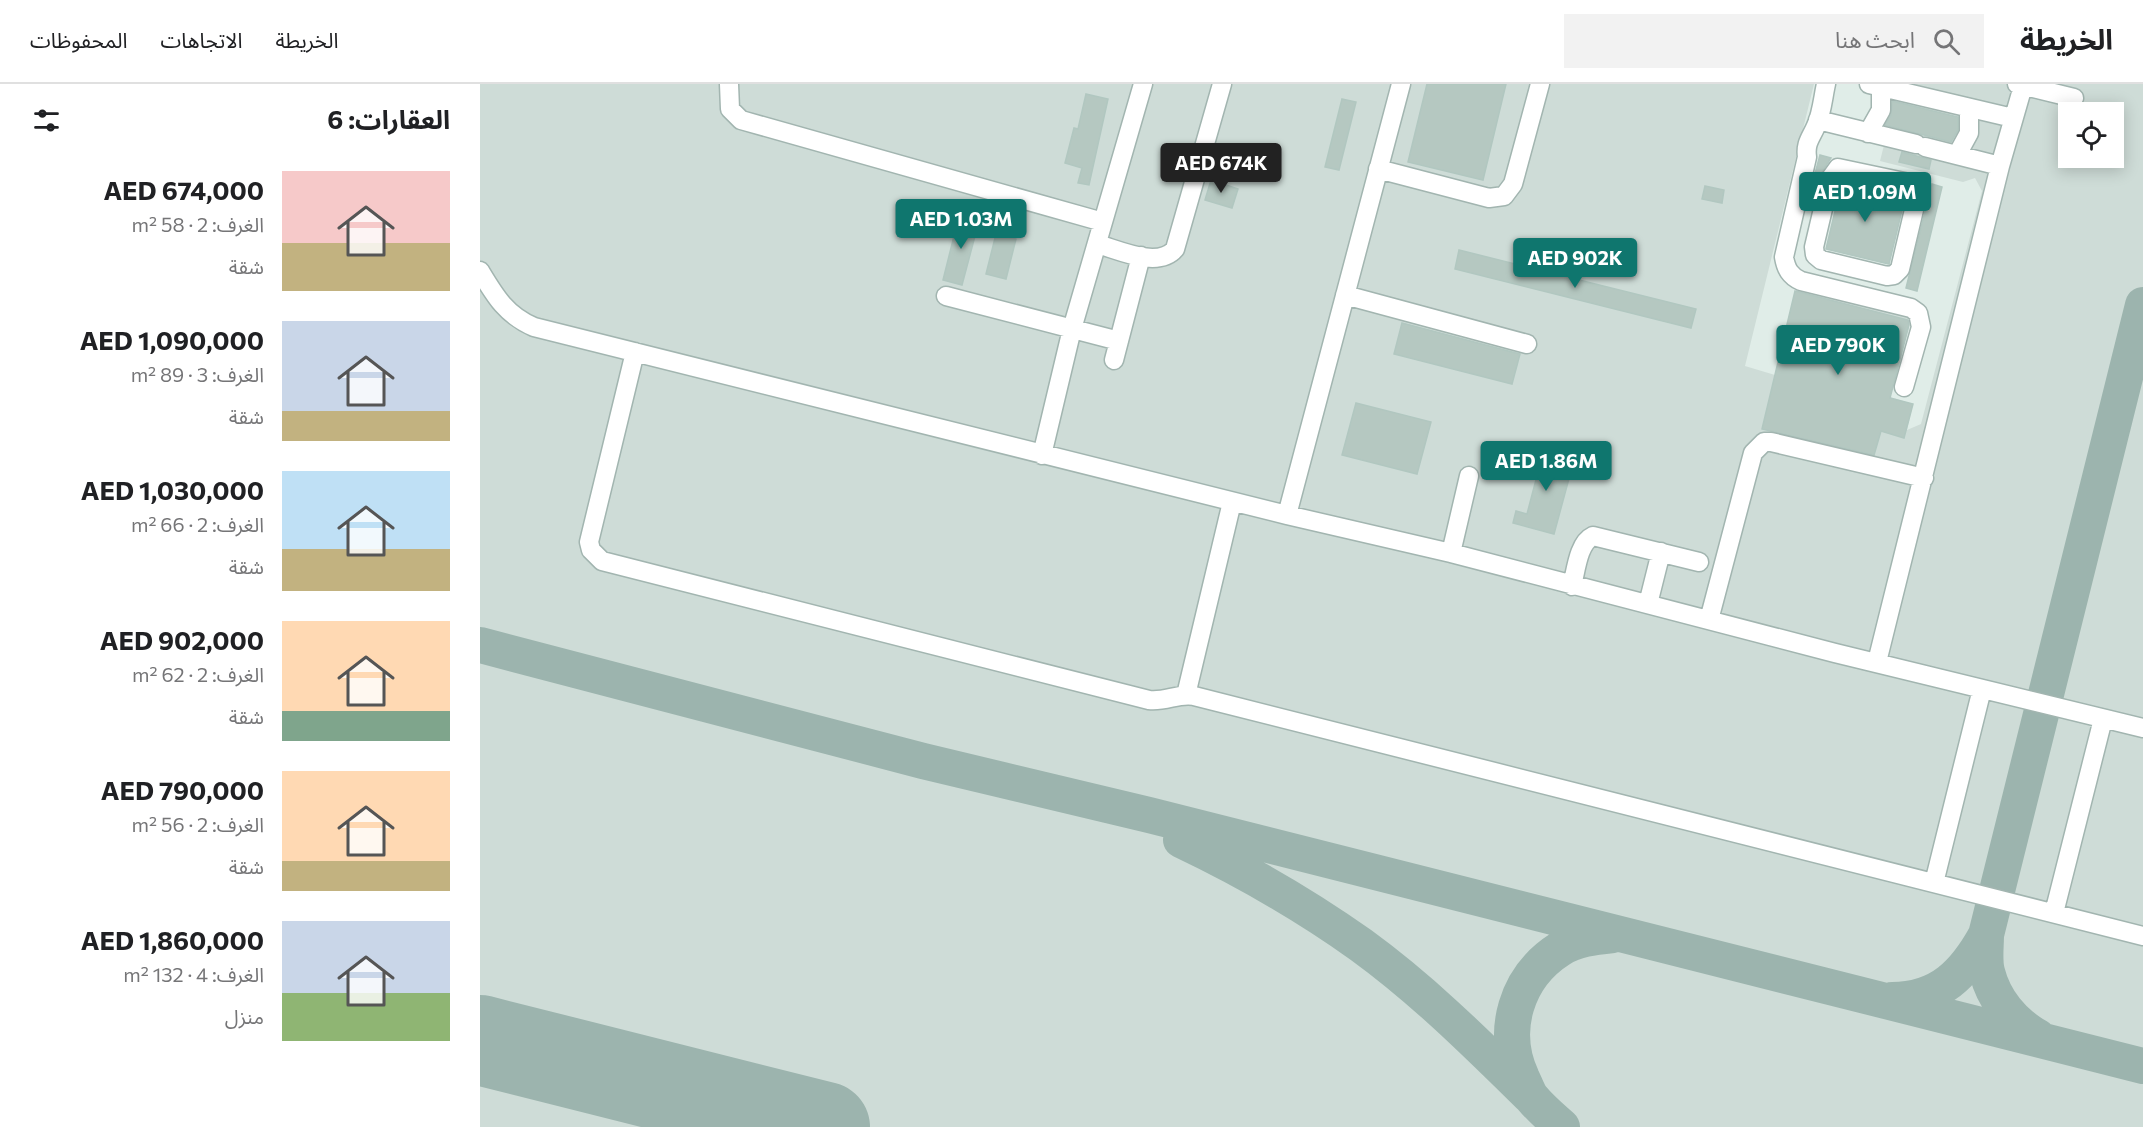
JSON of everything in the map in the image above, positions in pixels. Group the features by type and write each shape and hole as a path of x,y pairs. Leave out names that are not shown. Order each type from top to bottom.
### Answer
{"lane":[{"path":"729,84 730,109 741,120 1103,222"},
{"path":"1042,454 1072,329 1143,84"},
{"path":"1097,244 1161,259 1175,249 1222,84"},
{"path":"1287,515 1401,84"},
{"path":"1378,169 1489,198 1504,196 1514,184 1540,84"},
{"path":"1826,84 1817,124 1819,137 1814,151 1808,157 1784,257 1785,266 1791,276 1801,281 1911,308 1920,317 1921,327 1904,387"},
{"path":"1877,662 2020,85 2074,98"},
{"path":"1868,132 1881,110 1875,86 2013,118"},
{"path":"1957,155 1969,133 1969,109"},
{"path":"1817,124 1868,132 2000,166"},
{"path":"1838,168 1913,185 1917,197 1898,272 1887,276 1818,257 1814,247 1824,202 1831,175 1838,168"},
{"path":"1798,196 1824,202"},
{"path":"1114,360 1141,256"},
{"path":"480,271 501,305 525,323 2143,728"},
{"path":"1345,295 1527,344"},
{"path":"946,296 1119,341"},
{"path":"635,352 589,542 591,550 602,561 1149,700 1166,701 1186,695 2143,936"},
{"path":"1709,620 1753,453 1764,442 1924,478"},
{"path":"1451,553 1469,476"},
{"path":"1186,695 1233,502"},
{"path":"1572,586 1583,545 1590,538 1597,536 1699,562"},
{"path":"1648,604 1661,552"},
{"path":"1934,883 1982,689"},
{"path":"2054,913 2103,719"}],"shaded area":[{"path":"480,84 1814,84 1745,366 1775,375 1796,290 1911,317 1890,397 1913,404 1907,430 1921,424 1982,191 1975,178 1963,182 1880,161 1887,133 1883,132 1891,100 1895,101 1899,84 2143,84 2143,1127 480,1127"}],"building":[{"path":"1427,84 1506,84 1483,180 1408,162"},
{"path":"1086,94 1108,99 1089,185 1078,183 1082,168 1065,163 1074,128 1078,129"},
{"path":"1342,99 1356,102 1339,170 1325,167"},
{"path":"1892,101 1958,117 1958,130 1951,142 1885,125 1891,115"},
{"path":"1902,152 1931,160 1929,169 1899,162"},
{"path":"1820,155 1831,158 1821,173 1817,186 1812,185"},
{"path":"1211,180 1238,189 1232,208 1205,200"},
{"path":"1842,182 1905,198 1889,264 1826,249"},
{"path":"1932,184 1942,187 1917,291 1906,288"},
{"path":"1705,186 1724,190 1722,203 1702,199"},
{"path":"959,216 979,221 962,285 943,280"},
{"path":"996,234 1016,239 1006,279 986,274"},
{"path":"1459,250 1696,309 1691,328 1455,269"},
{"path":"1795,291 1908,320 1909,325 1890,398 1913,404 1904,438 1881,431 1874,455 1762,429"},
{"path":"1402,323 1520,354 1512,384 1394,354"},
{"path":"1356,403 1431,422 1417,474 1342,455"},
{"path":"1532,450 1574,460 1554,534 1513,523 1516,511 1527,514 1538,472 1527,469"}],"taxiway":[{"path":"1892,1000 1924,995 1949,982 1969,961 1986,935 2143,305"},
{"path":"480,645 923,761 1149,815 2143,1066"},
{"path":"1181,840 1274,889 1361,945 1428,999 1531,1097"},
{"path":"1562,1127 1532,1098 1522,1078 1512,1042 1516,1006 1532,974 1560,949 1579,941 1613,935"},
{"path":"1986,935 1986,968 1994,992 2013,1018 2038,1037"},
{"path":"480,1054 515,1049"}],"runway":[{"path":"480,1040 825,1127"}]}
